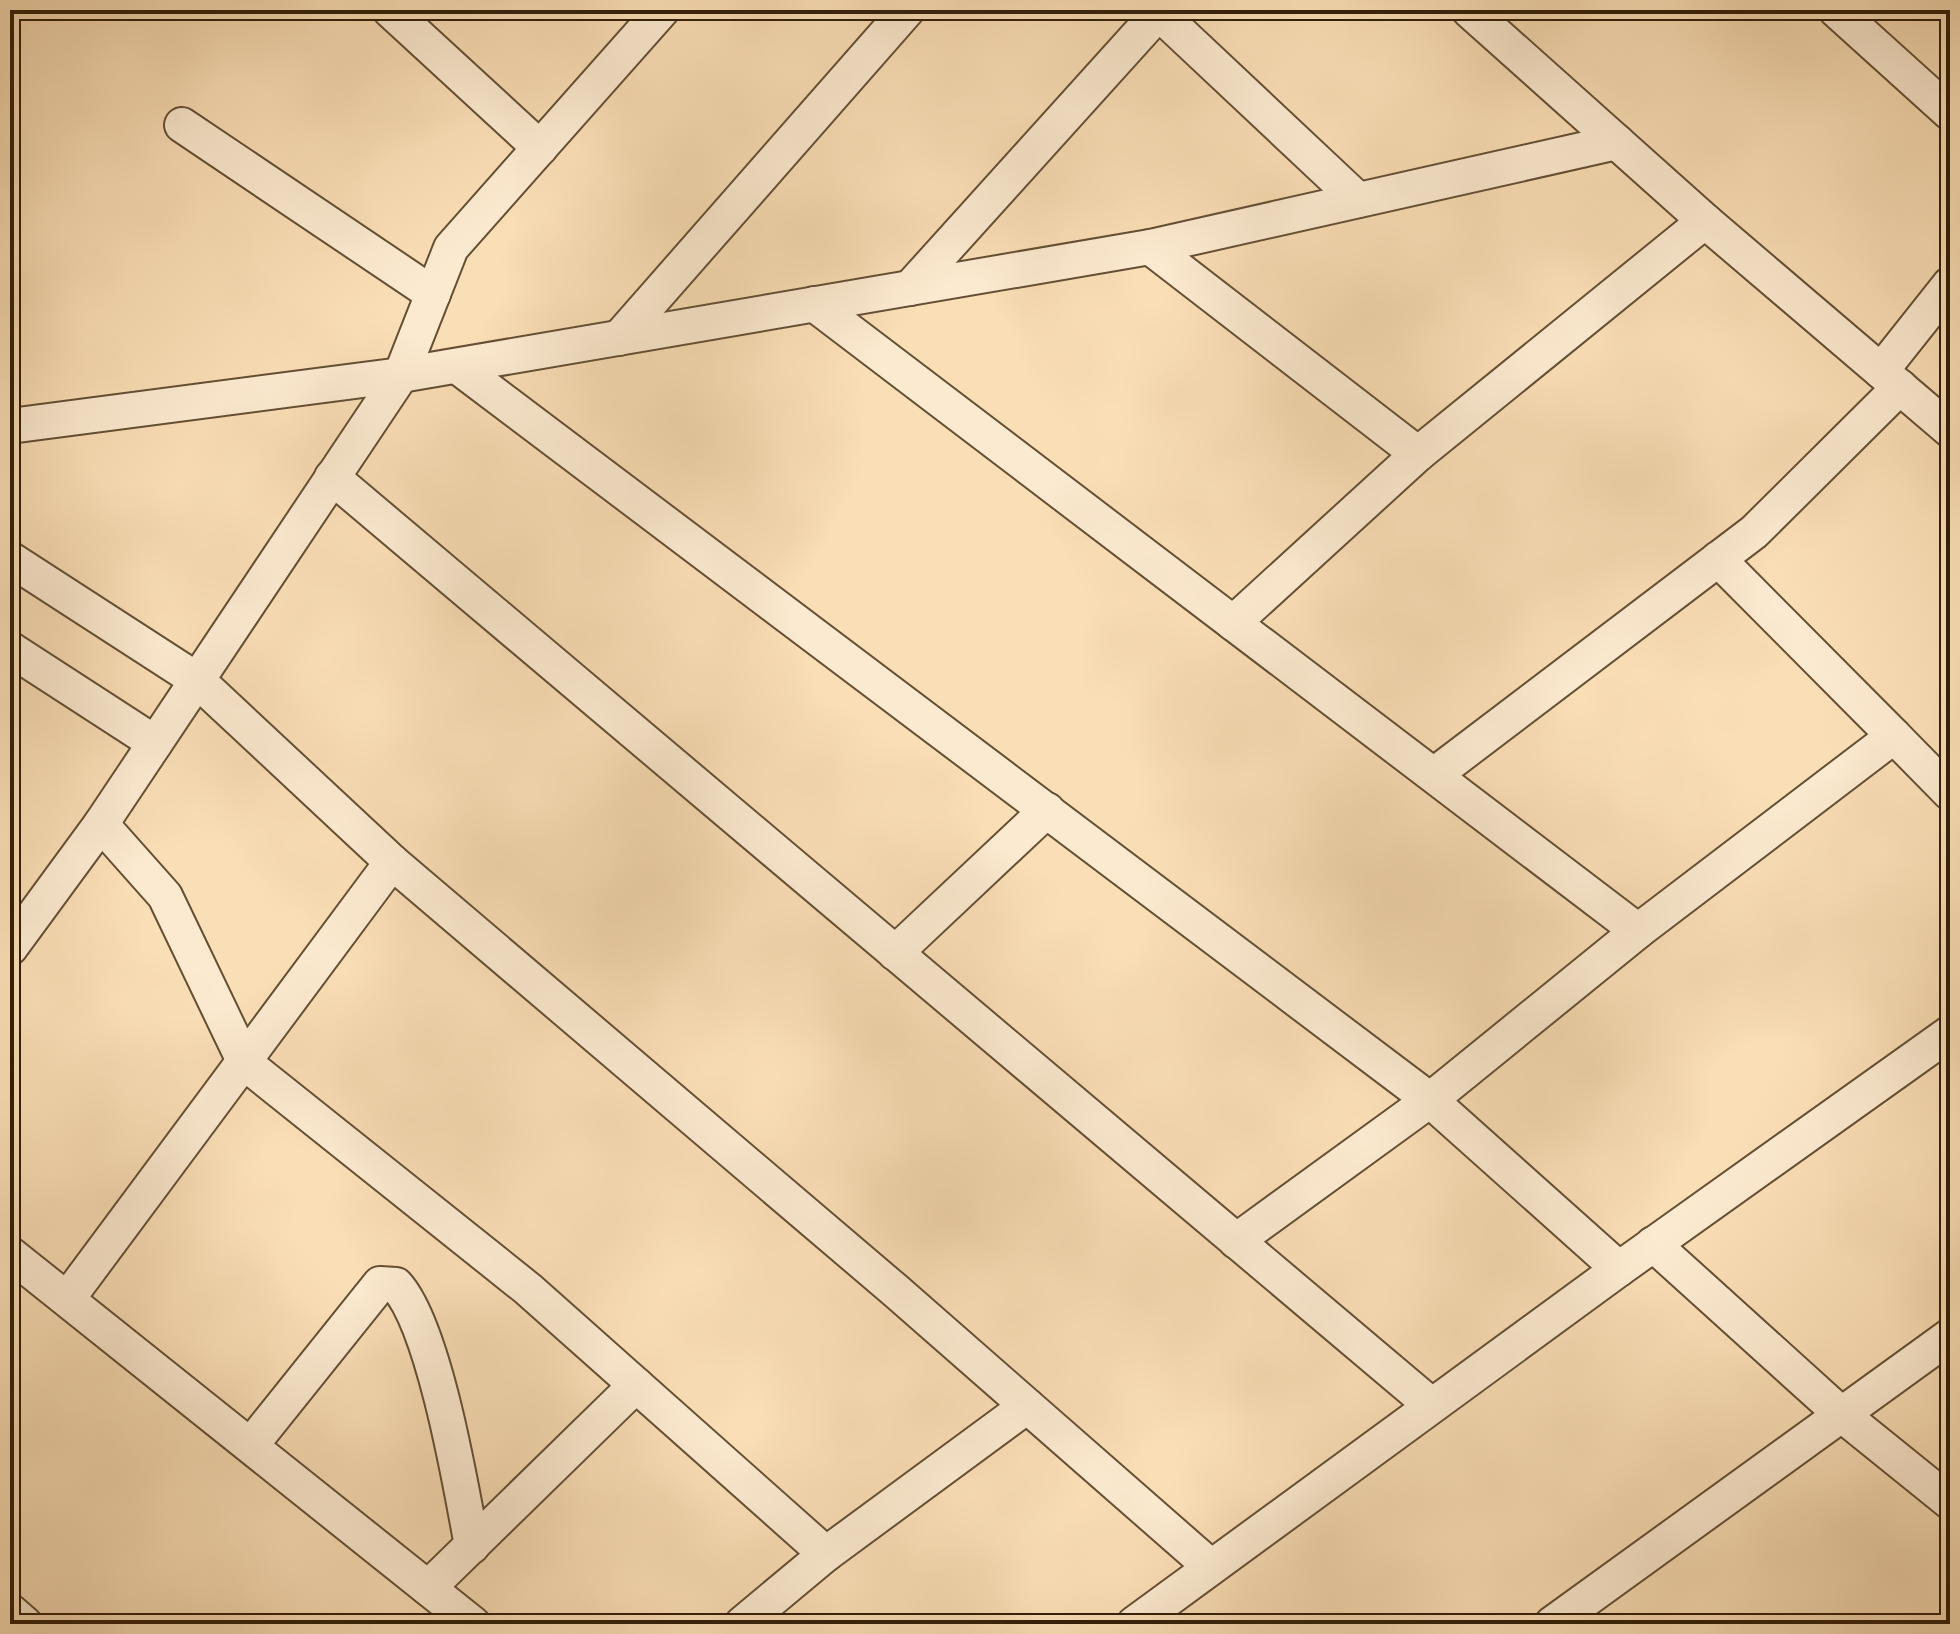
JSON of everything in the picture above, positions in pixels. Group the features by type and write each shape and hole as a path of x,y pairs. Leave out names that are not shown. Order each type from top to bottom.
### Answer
{"street":[{"path":"390,10 540,148"},
{"path":"1469,10 1705,221 1950,430"},
{"path":"1836,10 1950,113"},
{"path":"910,288 1160,11 1358,200"},
{"path":"10,947 101,824 401,375 451,248 657,12"},
{"path":"619,338 900,12"},
{"path":"182,125 433,294"},
{"path":"10,426 401,375 1150,247 1617,142"},
{"path":"1233,623 1418,454 1705,221"},
{"path":"1150,247 1418,454"},
{"path":"1434,775 1754,532 1890,379 1950,284"},
{"path":"814,304 1638,931"},
{"path":"457,366 1430,1100 1619,1269"},
{"path":"332,477 1431,1405"},
{"path":"10,559 197,680 392,862 1211,1567"},
{"path":"1718,559 1950,793"},
{"path":"10,649 155,743"},
{"path":"1236,1241 1430,1100 1638,931 1894,736"},
{"path":"895,953 1047,810"},
{"path":"101,824 165,896 245,1063 528,1289 826,1554"},
{"path":"68,1298 392,862"},
{"path":"1134,1624 1653,1244 1950,1033"},
{"path":"1653,1244 1841,1414 1950,1502"},
{"path":"10,1254 473,1624"},
{"path":"251,1445 380,1284 396,1285 420,1322 459,1479 472,1546"},
{"path":"1552,1624 1950,1336"},
{"path":"428,1588 636,1385"},
{"path":"742,1624 826,1554 1027,1406"},
{"path":"10,1611 25,1624"}]}
